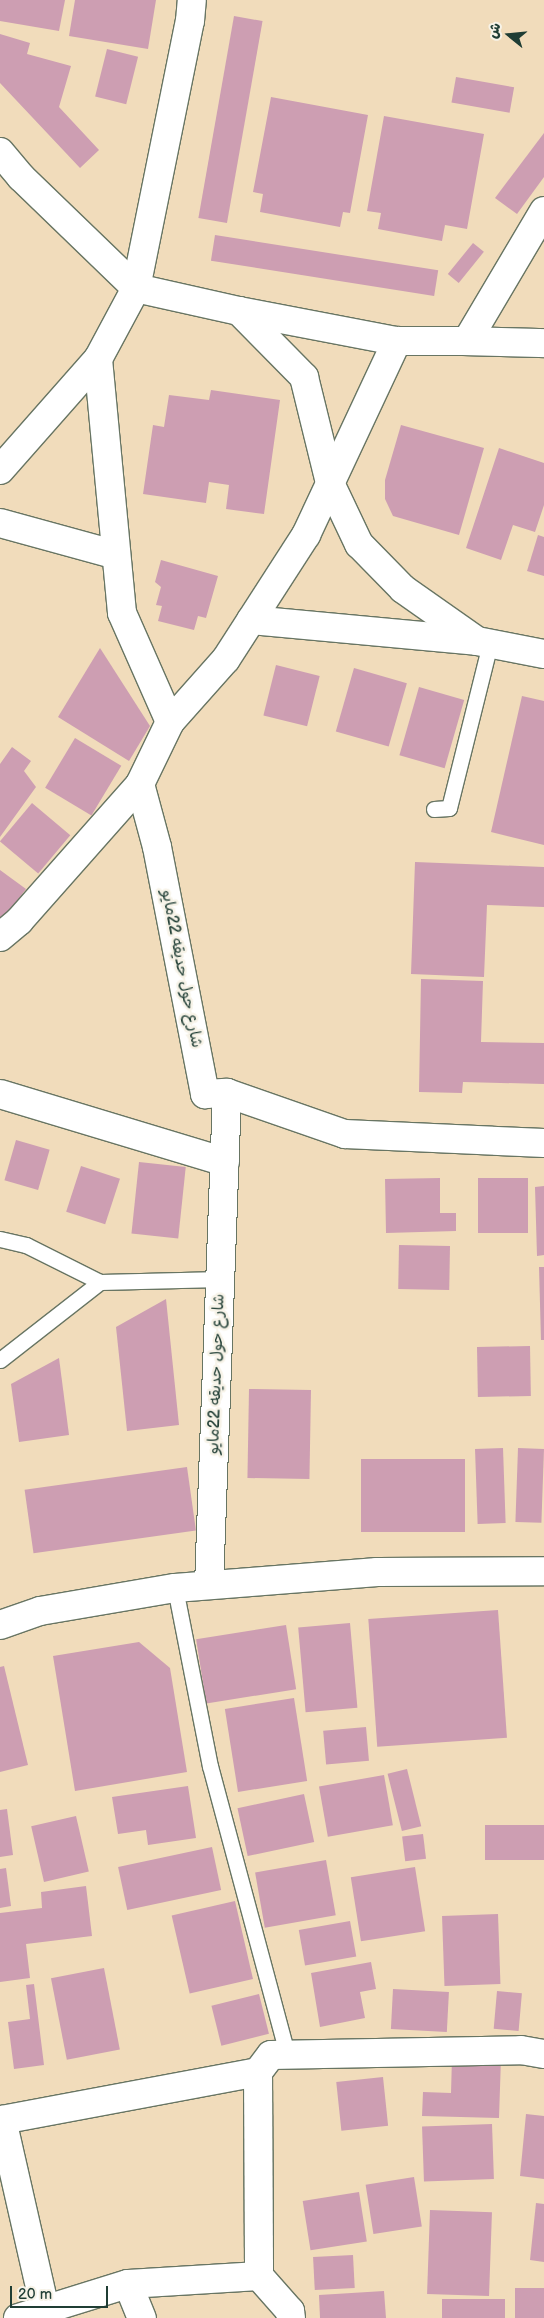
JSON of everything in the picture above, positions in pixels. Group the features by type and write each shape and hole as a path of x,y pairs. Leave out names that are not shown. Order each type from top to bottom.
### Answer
{"street":[{"path":"0,470 98,360 136,288 190,21 192,0"},
{"path":"0,152 10,175 136,288 238,311 397,341 467,340 544,343"},
{"path":"467,340 544,211"},
{"path":"238,311 304,378 330,483 359,544 403,589 483,642"},
{"path":"0,937 19,921 140,784 170,722 226,659 306,535 397,341"},
{"path":"98,360 122,614 170,722"},
{"path":"0,523 116,555"},
{"path":"251,620 483,642 544,654"},
{"name":"شارع حول حديقه 22مايو","path":"140,784 157,847 205,1094 227,1093 209,1585"},
{"path":"227,1093 345,1134 544,1143"},
{"path":"0,1094 225,1162"},
{"path":"0,1625 40,1611 175,1588 377,1572 544,1571"},
{"path":"291,2318 290,2311 259,2276 258,2072 271,2055 521,2050 544,2054"},
{"path":"45,2309 1,2116 258,2072"},
{"path":"18,2318 128,2284 259,2276"},
{"path":"128,2284 142,2318"}],"lane":[{"path":"434,809 449,808 483,642"},
{"path":"0,1239 26,1245 100,1282 221,1279"},
{"path":"0,1360 100,1282"},
{"path":"175,1588 210,1766 287,2054"}],"building":[{"path":"0,0 65,0 59,31 0,21"},
{"path":"75,0 156,0 148,49 69,36"},
{"path":"234,16 263,21 227,223 198,218"},
{"path":"0,34 30,43 27,54 71,66 59,107 99,150 80,168 0,83"},
{"path":"107,49 138,57 126,104 95,97"},
{"path":"456,77 514,87 510,113 451,103"},
{"path":"271,97 368,115 350,213 343,212 340,227 260,212 263,194 253,192"},
{"path":"384,116 484,134 467,229 445,225 442,241 378,229 381,213 367,211"},
{"path":"544,133 544,177 517,214 495,198"},
{"path":"215,235 438,270 434,296 211,261"},
{"path":"473,243 484,252 459,283 448,274"},
{"path":"211,390 280,400 264,514 226,509 229,485 209,482 206,503 143,494 153,425 164,427 169,395 209,400"},
{"path":"401,425 484,448 459,535 393,516 385,499 385,480"},
{"path":"499,448 544,463 544,505 535,532 513,525 501,560 466,548"},
{"path":"538,535 544,537 544,576 527,571"},
{"path":"161,560 218,576 206,618 198,616 194,630 158,621 162,606 156,605 161,587 155,582"},
{"path":"100,648 150,726 129,761 58,717"},
{"path":"276,665 320,676 307,726 263,715"},
{"path":"354,668 407,683 389,747 336,731"},
{"path":"419,687 464,700 445,768 399,755"},
{"path":"522,696 544,701 544,845 491,832"},
{"path":"75,738 121,766 91,816 45,788"},
{"path":"12,747 31,761 24,771 36,787 0,837 0,764"},
{"path":"32,803 70,835 38,873 0,841"},
{"path":"415,862 544,867 544,907 487,905 484,977 411,974"},
{"path":"0,870 26,889 0,923"},
{"path":"421,979 483,981 481,1042 544,1043 544,1084 463,1082 462,1093 419,1092"},
{"path":"16,1140 50,1150 38,1190 4,1180"},
{"path":"139,1162 186,1167 178,1239 131,1234"},
{"path":"81,1166 120,1179 105,1224 66,1212"},
{"path":"440,1178 440,1213 456,1213 456,1231 386,1233 385,1179"},
{"path":"478,1178 528,1178 528,1233 478,1233"},
{"path":"544,1186 544,1255 537,1256 535,1187"},
{"path":"399,1245 450,1246 449,1290 398,1289"},
{"path":"539,1267 544,1267 544,1340 541,1340"},
{"path":"166,1299 179,1425 127,1431 116,1327"},
{"path":"530,1346 531,1396 478,1397 477,1347"},
{"path":"59,1358 69,1435 19,1442 11,1384"},
{"path":"249,1389 311,1390 309,1479 247,1478"},
{"path":"503,1448 506,1523 478,1524 475,1449"},
{"path":"518,1448 544,1449 541,1523 515,1522"},
{"path":"361,1459 465,1459 465,1532 361,1532"},
{"path":"187,1467 196,1530 34,1553 25,1490"},
{"path":"498,1610 507,1738 377,1747 368,1619"},
{"path":"350,1623 357,1708 306,1712 298,1628"},
{"path":"286,1625 296,1689 206,1703 196,1639"},
{"path":"139,1642 170,1668 187,1772 75,1791 53,1656"},
{"path":"4,1666 28,1765 0,1772 0,1667"},
{"path":"294,1698 307,1781 238,1792 225,1709"},
{"path":"366,1727 369,1761 326,1765 323,1731"},
{"path":"407,1769 421,1826 402,1831 388,1774"},
{"path":"384,1775 393,1825 328,1837 319,1786"},
{"path":"188,1786 196,1838 148,1845 146,1830 118,1834 112,1797"},
{"path":"304,1794 314,1842 248,1856 237,1808"},
{"path":"7,1809 13,1855 0,1857 0,1810"},
{"path":"76,1816 89,1872 44,1882 31,1826"},
{"path":"485,1825 544,1825 544,1860 485,1860"},
{"path":"423,1834 426,1859 405,1861 402,1837"},
{"path":"212,1847 221,1890 127,1910 118,1867"},
{"path":"326,1860 336,1915 265,1928 255,1873"},
{"path":"415,1867 425,1931 361,1941 351,1877"},
{"path":"6,1868 11,1906 0,1908 0,1869"},
{"path":"86,1886 92,1936 26,1944 30,1978 0,1982 0,1913 42,1908 41,1892"},
{"path":"235,1901 253,1979 190,1994 172,1916"},
{"path":"498,1914 500,1984 444,1986 442,1916"},
{"path":"350,1921 356,1956 305,1965 299,1930"},
{"path":"371,1962 376,1989 360,1992 365,2018 320,2027 311,1973"},
{"path":"104,1968 120,2049 67,2060 51,1978"},
{"path":"34,1984 44,2065 14,2069 8,2022 30,2019 26,1985"},
{"path":"393,1989 449,1992 447,2032 391,2029"},
{"path":"497,1991 522,1993 519,2031 494,2029"},
{"path":"259,1994 269,2034 221,2046 211,2006"},
{"path":"452,2057 501,2058 499,2118 422,2116 423,2092 451,2093"},
{"path":"383,2077 388,2126 341,2131 336,2082"},
{"path":"526,2114 544,2116 544,2179 520,2176"},
{"path":"492,2124 494,2179 424,2181 422,2126"},
{"path":"414,2177 422,2226 373,2234 366,2185"},
{"path":"359,2192 367,2241 311,2250 303,2201"},
{"path":"536,2203 544,2204 544,2262 530,2260"},
{"path":"430,2210 492,2212 489,2296 427,2294"},
{"path":"353,2255 355,2288 315,2290 313,2257"},
{"path":"515,2288 544,2288 544,2318 515,2318"},
{"path":"384,2291 386,2318 320,2318 319,2295"},
{"path":"442,2299 505,2299 505,2318 442,2318"}]}
